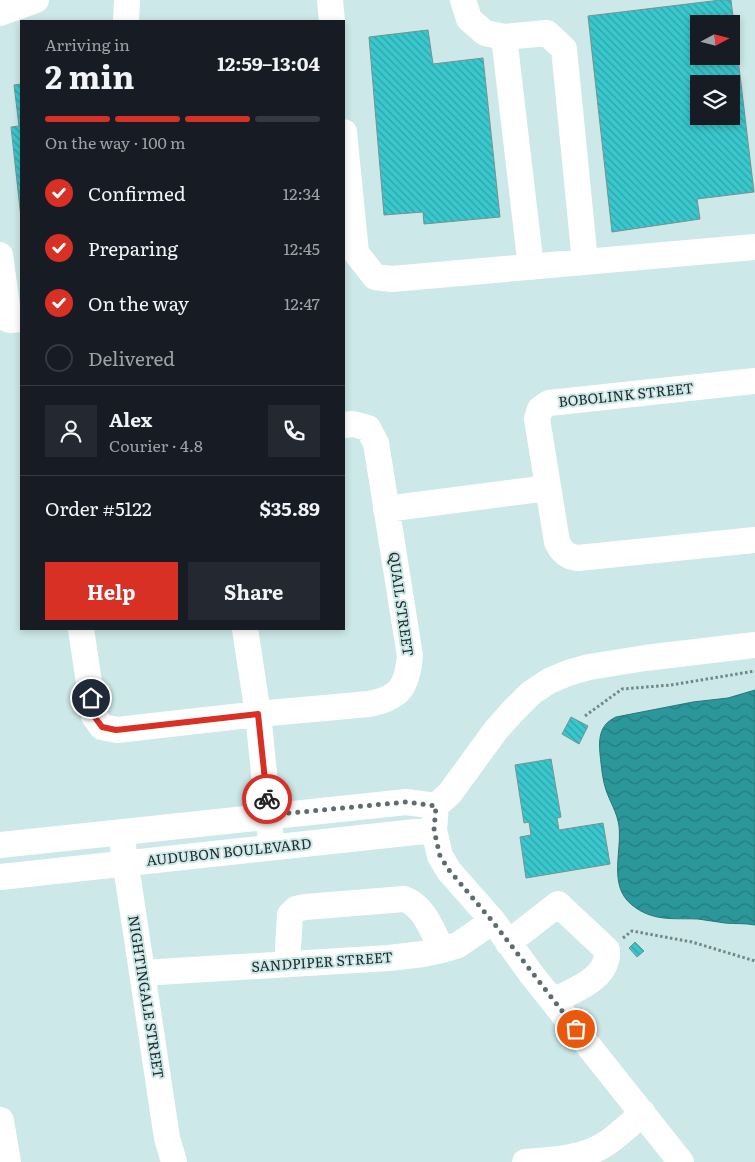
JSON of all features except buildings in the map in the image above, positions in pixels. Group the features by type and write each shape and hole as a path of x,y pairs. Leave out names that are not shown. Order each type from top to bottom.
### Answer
{"main road":[{"path":"0,1120 7,1162"}],"street":[{"path":"0,12 36,0"},
{"path":"126,20 127,0"},
{"path":"330,0 332,20"},
{"path":"463,0 469,19 485,33 504,37 547,33 564,49 585,262"},
{"path":"504,37 531,267"},
{"path":"345,142 356,253 375,277 392,279 755,247"},
{"path":"0,255 9,320 20,319"},
{"name":"BOBOLINK STREET","path":"755,381 549,403 540,409 537,419 557,542 565,554 571,557 755,540"},
{"name":"QUAIL STREET","path":"81,630 94,716 102,727 116,730 369,704 386,701 396,695 405,682 409,671 410,656 376,443 368,428 345,424"},
{"path":"386,509 548,488"},
{"path":"244,630 258,714 272,847"},
{"path":"681,1162 493,922 449,870 440,856 435,818 450,793 496,730 530,694 549,681 568,673 599,666 645,658 755,645"},
{"path":"0,845 269,815 406,802 435,818"},
{"name":"AUDUBON BOULEVARD","path":"0,877 272,847 435,818"},
{"name":"NIGHTINGALE STREET","path":"121,831 167,1138 174,1162"},
{"path":"287,964 290,915 296,910 305,907 404,899 420,908 442,950"},
{"path":"508,943 558,904 607,950 608,958 605,967 595,977 586,985 553,1001"},
{"name":"SANDPIPER STREET","path":"142,973 389,958 423,954 458,945 493,922"},
{"path":"525,1162 559,1160 586,1153 606,1144 643,1113"}],"path":[{"path":"585,716 622,689 671,685 755,671"},
{"path":"607,950 632,931 692,942 755,961"}],"water":[{"path":"755,690 755,925 656,917 640,910 625,897 618,879 619,826 606,790 600,749 600,737 605,725 616,717 693,702 728,698"}],"way so far":[{"path":"267,799 269,815 406,802 436,806 434,830 440,856 449,870 493,922 532,975 576,1029"}],"route":[{"path":"91,698 94,716 102,727 116,730 258,714 267,799"}]}
